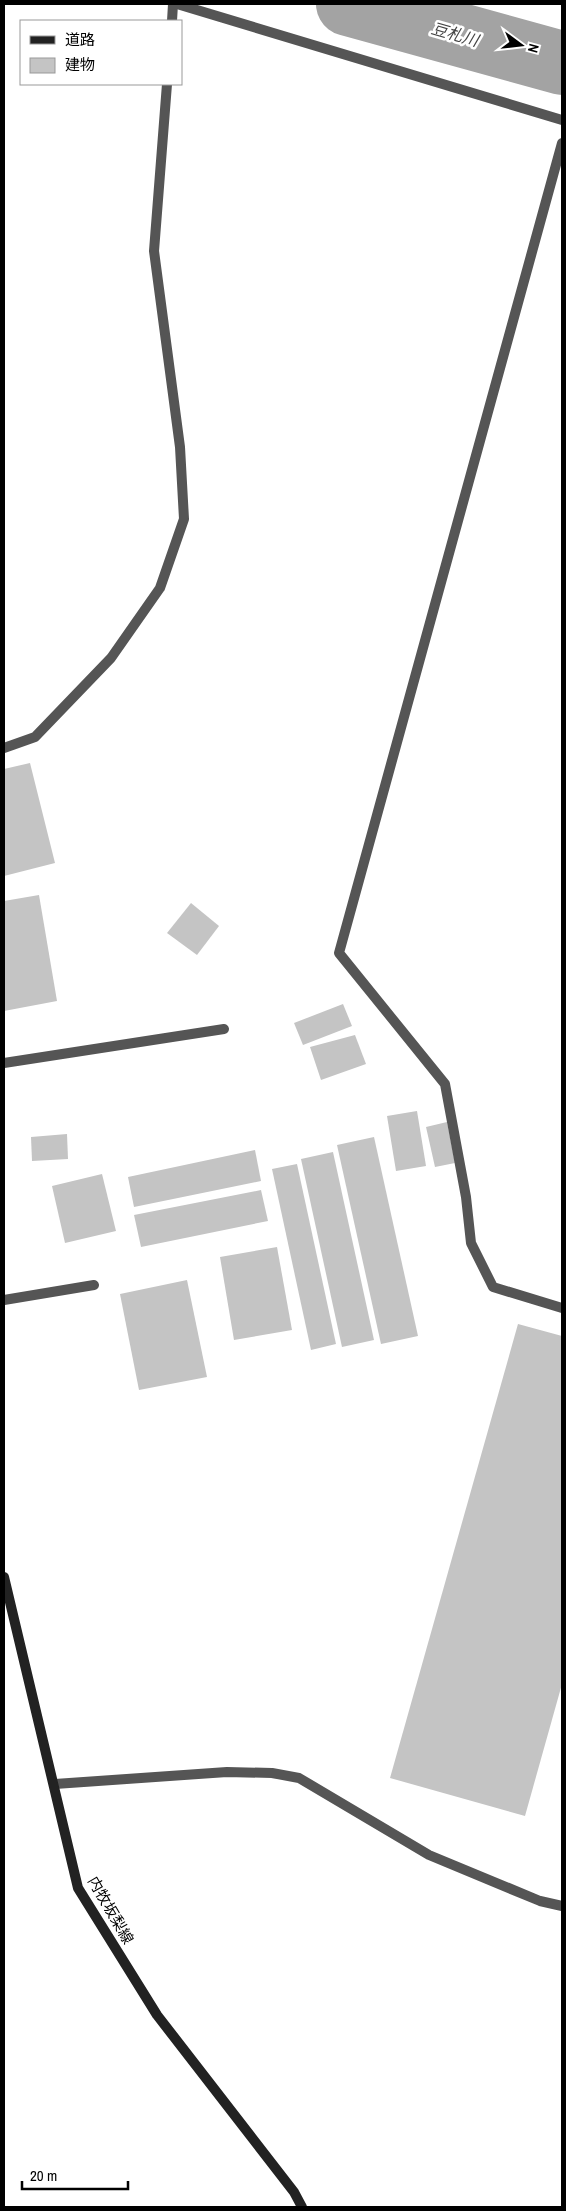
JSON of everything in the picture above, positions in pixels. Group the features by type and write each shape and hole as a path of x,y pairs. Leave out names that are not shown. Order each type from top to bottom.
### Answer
{"main road":[{"name":"内牧坂梨線","path":"4,1577 55,1784 78,1888 157,2015 294,2192 302,2207"}],"street":[{"path":"172,20 173,4"},
{"path":"177,4 562,120"},
{"path":"4,748 34,737 111,658 160,588 184,519 180,447 154,251 167,85"},
{"path":"562,143 339,953 445,1084 466,1197 471,1243 493,1287 562,1308"},
{"path":"4,1063 224,1029"},
{"path":"4,1300 94,1285"},
{"path":"55,1784 227,1772 272,1773 299,1778 429,1855 540,1901 562,1906"}],"building":[{"path":"30,763 55,863 4,876 4,769"},
{"path":"39,895 57,1001 4,1011 4,901"},
{"path":"191,903 219,926 197,955 167,933"},
{"path":"343,1004 352,1026 303,1045 294,1023"},
{"path":"355,1035 366,1064 321,1080 310,1047"},
{"path":"417,1111 426,1166 396,1171 387,1116"},
{"path":"447,1122 455,1163 435,1167 426,1127"},
{"path":"67,1134 68,1159 32,1161 31,1137"},
{"path":"374,1137 418,1336 381,1344 337,1145"},
{"path":"255,1150 261,1181 134,1207 128,1177"},
{"path":"333,1152 374,1340 342,1347 301,1159"},
{"path":"297,1164 336,1344 311,1350 272,1169"},
{"path":"102,1174 116,1231 65,1243 52,1186"},
{"path":"261,1190 268,1221 141,1247 134,1215"},
{"path":"277,1247 292,1330 234,1340 220,1257"},
{"path":"187,1280 207,1377 139,1390 120,1294"},
{"path":"518,1324 562,1336 562,1684 525,1816 390,1778"}],"waterway":[{"name":"豆札川","path":"348,4 562,63"}]}
